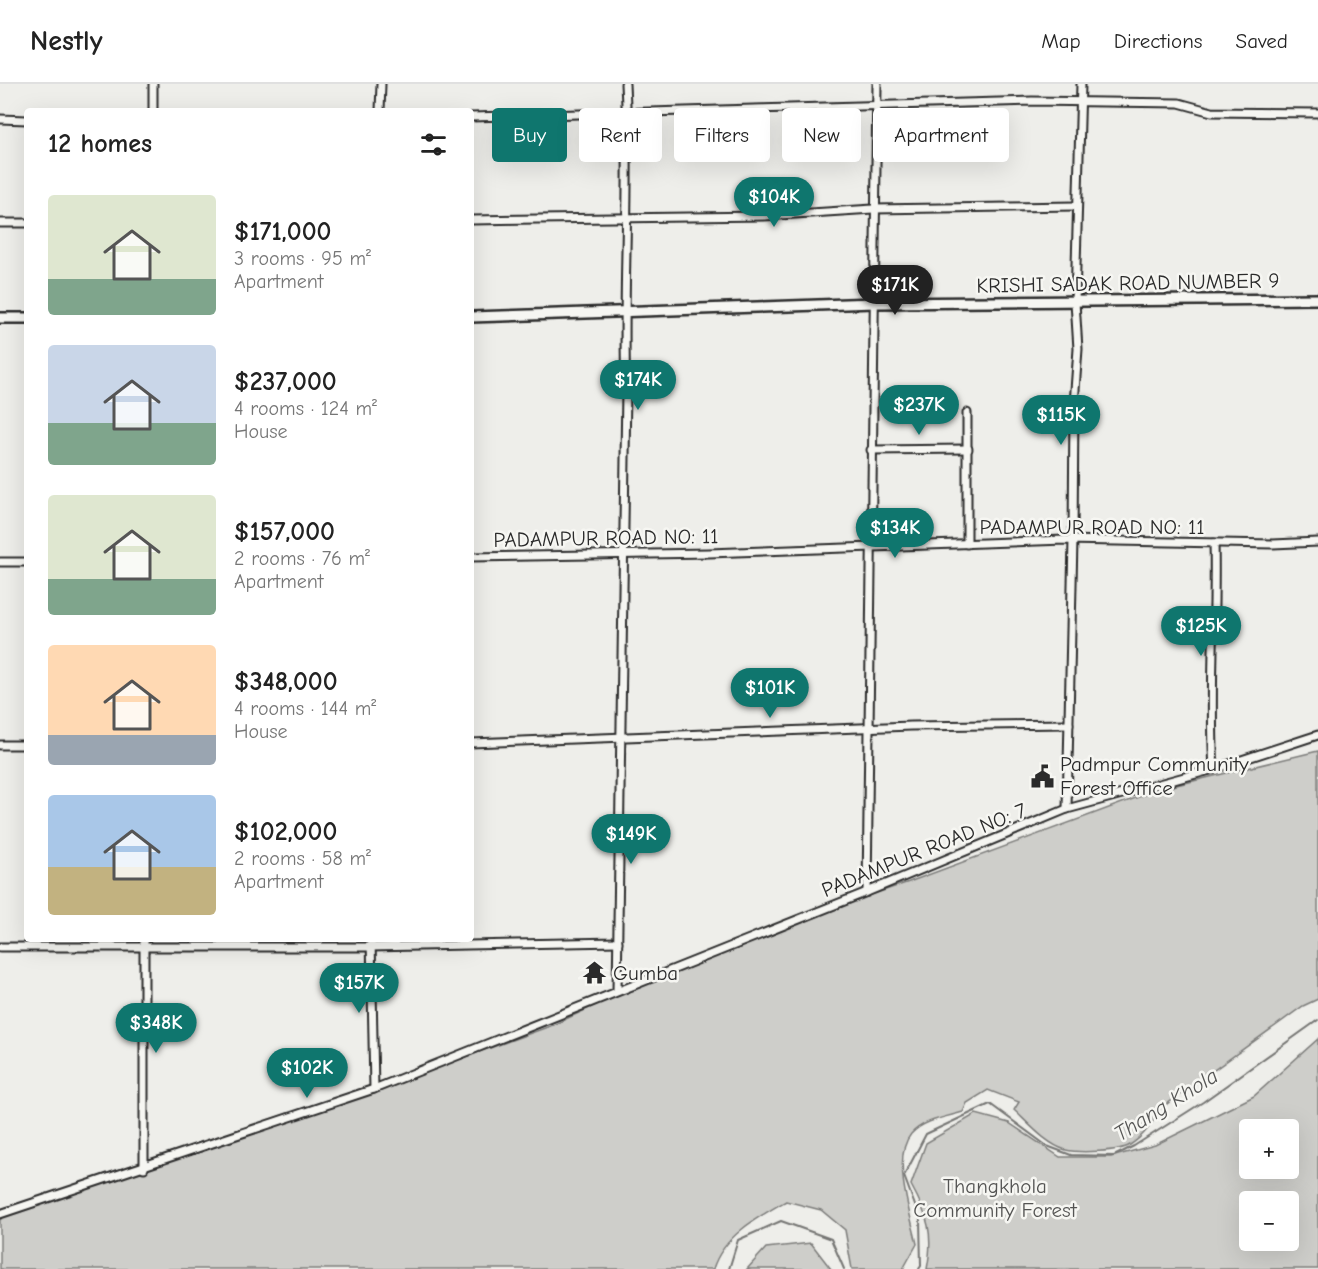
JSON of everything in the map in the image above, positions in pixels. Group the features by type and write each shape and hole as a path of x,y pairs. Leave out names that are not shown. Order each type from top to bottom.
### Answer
{"street":[{"path":"153,84 153,108"},
{"path":"380,108 381,84"},
{"path":"625,84 627,108"},
{"path":"867,892 874,303 873,209 877,84"},
{"path":"1067,809 1074,404 1078,349 1075,302 1076,206 1081,84"},
{"path":"662,111 1080,102 1179,104 1212,112 1318,113"},
{"path":"474,117 579,114"},
{"path":"0,119 24,120"},
{"path":"617,991 627,162"},
{"path":"474,220 764,216 873,209 1076,206"},
{"path":"0,223 24,223"},
{"name":"KRISHI SADAK ROAD NUMBER 9","path":"474,317 624,314 874,303 1318,299"},
{"path":"0,318 24,318"},
{"path":"967,413 967,544"},
{"path":"871,450 968,449"},
{"name":"PADAMPUR ROAD NO: 11","path":"474,557 623,555 1073,540 1214,543 1318,542"},
{"path":"1214,543 1214,646 1211,691 1214,769"},
{"path":"0,562 24,562"},
{"path":"474,743 620,739 668,734 1069,724"},
{"name":"PADAMPUR ROAD NO: 7","path":"0,1214 144,1168 374,1089 867,892 1067,809 1214,769 1318,735"},
{"path":"0,745 24,745"},
{"path":"0,946 144,942 618,942"},
{"path":"144,942 144,1168"},
{"path":"370,943 374,1089"}],"green space":[{"path":"1318,751 1318,999 1303,1006 1160,1109 1144,1134 1125,1147 1089,1152 1066,1150 1038,1133 1014,1110 1019,1102 988,1090 967,1103 963,1112 922,1125 911,1134 905,1144 903,1157 904,1188 917,1244 903,1269 852,1269 845,1230 821,1210 786,1201 753,1221 733,1237 718,1257 713,1269 0,1269 0,1216 361,1095 553,1025 727,944 909,882 1160,789"},
{"name":"Thangkhola Community Forest","path":"1318,1039 1318,1269 927,1269 930,1245 928,1226 922,1206 911,1185 926,1143 976,1114 1009,1123 1060,1157 1111,1157 1155,1145 1254,1096"},
{"path":"811,1243 831,1269 747,1269 766,1248"}],"waterway":[{"name":"Thang Khola","path":"919,1269 921,1266 920,1219 904,1176 926,1134 990,1104 1047,1146 1071,1155 1114,1156 1134,1146 1203,1102 1318,1020"},
{"name":"Thang Khola","path":"729,1269 738,1240 781,1221 831,1239 844,1269"}],"place":[{"name":"Padmpur Community Forest Office","path":"1042,776"},
{"name":"Gumba","path":"595,973"}]}
